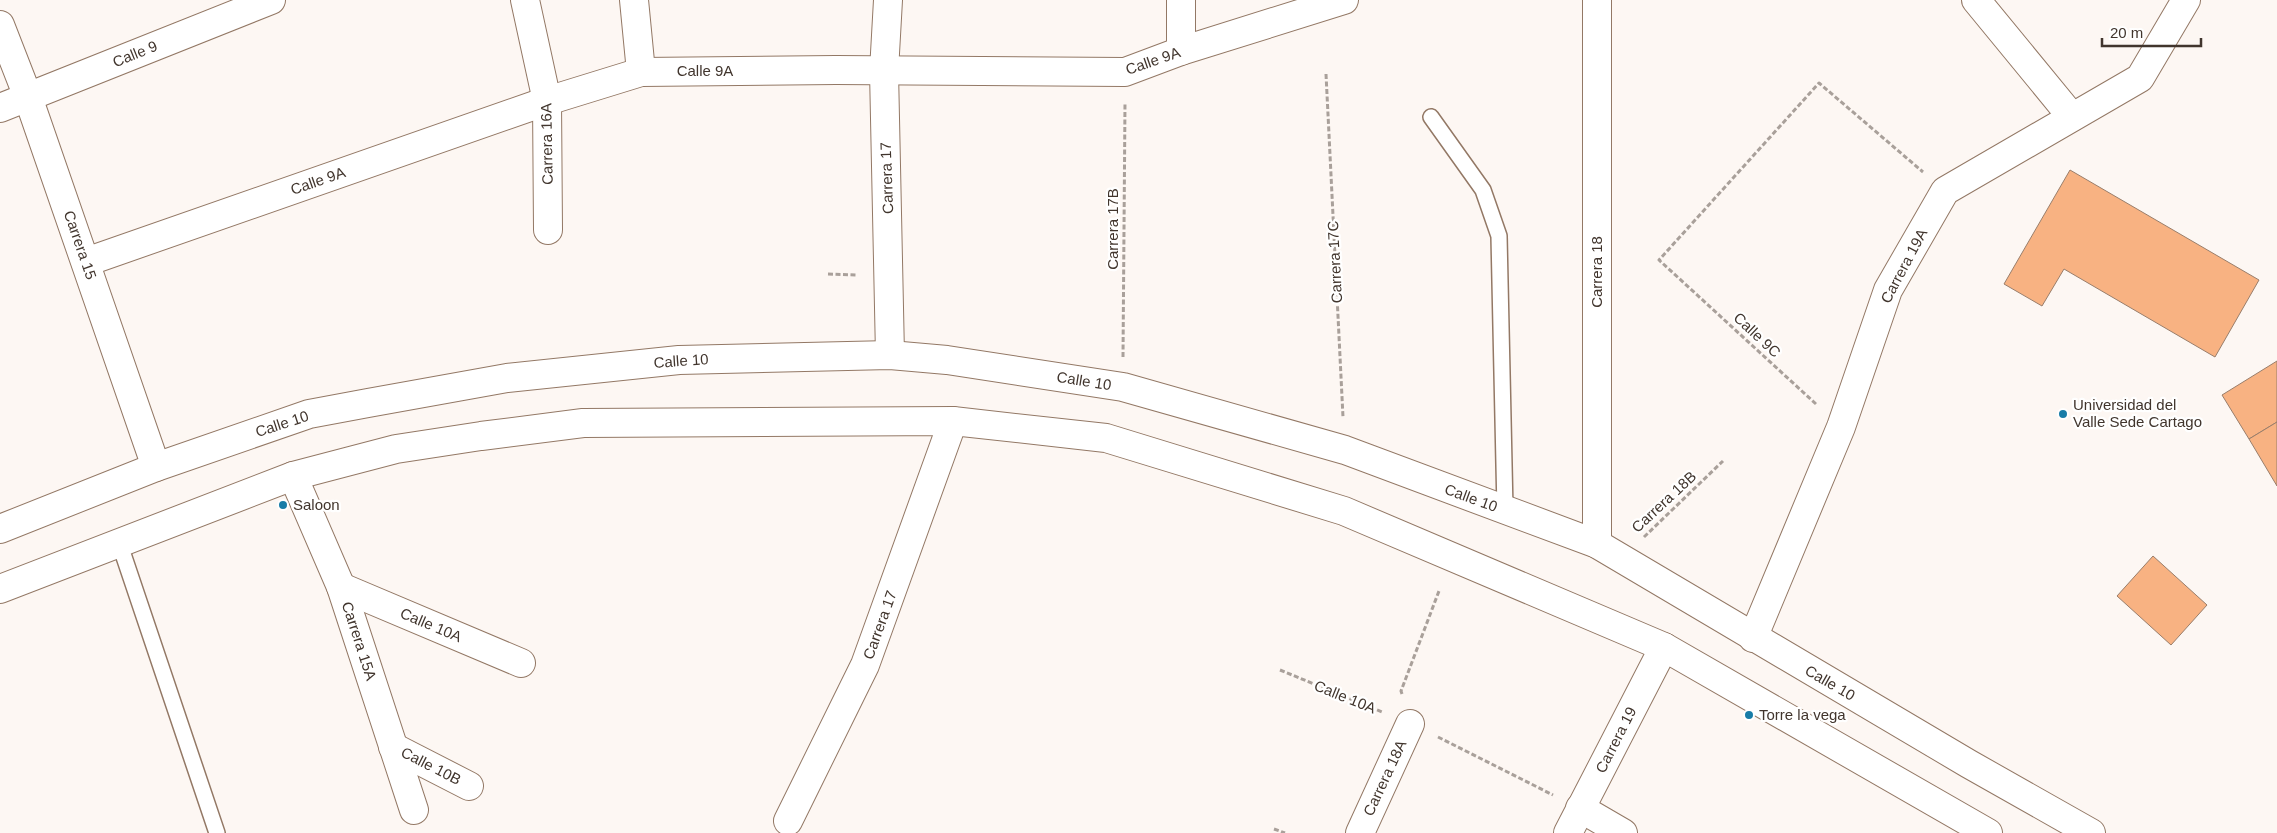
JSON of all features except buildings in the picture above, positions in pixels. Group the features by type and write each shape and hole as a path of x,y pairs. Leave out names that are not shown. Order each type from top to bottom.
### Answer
{"street":[{"name":"Calle 9","path":"0,108 271,0"},
{"name":"Carrera 16A","path":"525,0 547,101 548,230"},
{"path":"634,0 641,72"},
{"name":"Carrera 17","path":"888,0 884,71 890,355"},
{"path":"1181,0 1181,51"},
{"name":"Calle 9A","path":"86,262 547,101 641,72 1125,72 1181,51 1344,0"},
{"name":"Carrera 18","path":"1597,0 1597,544"},
{"path":"1976,0 2072,117"},
{"name":"Carrera 19A","path":"1753,638 1841,427 1888,290 1945,191 2140,78 2186,0"},
{"name":"Carrera 15","path":"0,25 28,97 156,467"},
{"name":"Calle 10","path":"0,529 156,467 309,414 507,378 679,360 890,355 947,360 1122,387 1344,450 1597,544 1753,638 2091,833"},
{"path":"0,589 293,476 396,448 583,423 952,421 1106,438 1344,511 1664,647 1988,833"},
{"name":"Carrera 17","path":"788,821 865,665 952,421"},
{"name":"Carrera 15A","path":"293,476 342,587 414,810"},
{"name":"Calle 10A","path":"342,587 521,663"},
{"name":"Carrera 19","path":"1568,833 1664,647"},
{"name":"Carrera 18A","path":"1360,833 1410,724"},
{"name":"Calle 10B","path":"393,747 469,786"},
{"path":"1580,808 1622,833"}],"lane":[{"path":"1431,117 1483,190 1499,236 1505,510"},
{"path":"119,542 217,833"}],"path":[{"name":"Carrera 17B","path":"1122,387 1125,72"},
{"name":"Carrera 17C","path":"1326,74 1344,450"},
{"name":"Calle 9C","path":"1841,427 1659,260 1819,83 1945,191"},
{"name":"Carrera 18B","path":"1621,558 1723,461"},
{"path":"1410,724 1401,691 1439,591"},
{"name":"Calle 10A","path":"1280,670 1410,724 1580,808"},
{"path":"1274,828 1285,833"}],"place":[{"name":"Universidad del Valle Sede Cartago","path":"2063,414"},
{"name":"Saloon","path":"283,505"},
{"name":"Torre la vega","path":"1749,715"}]}
